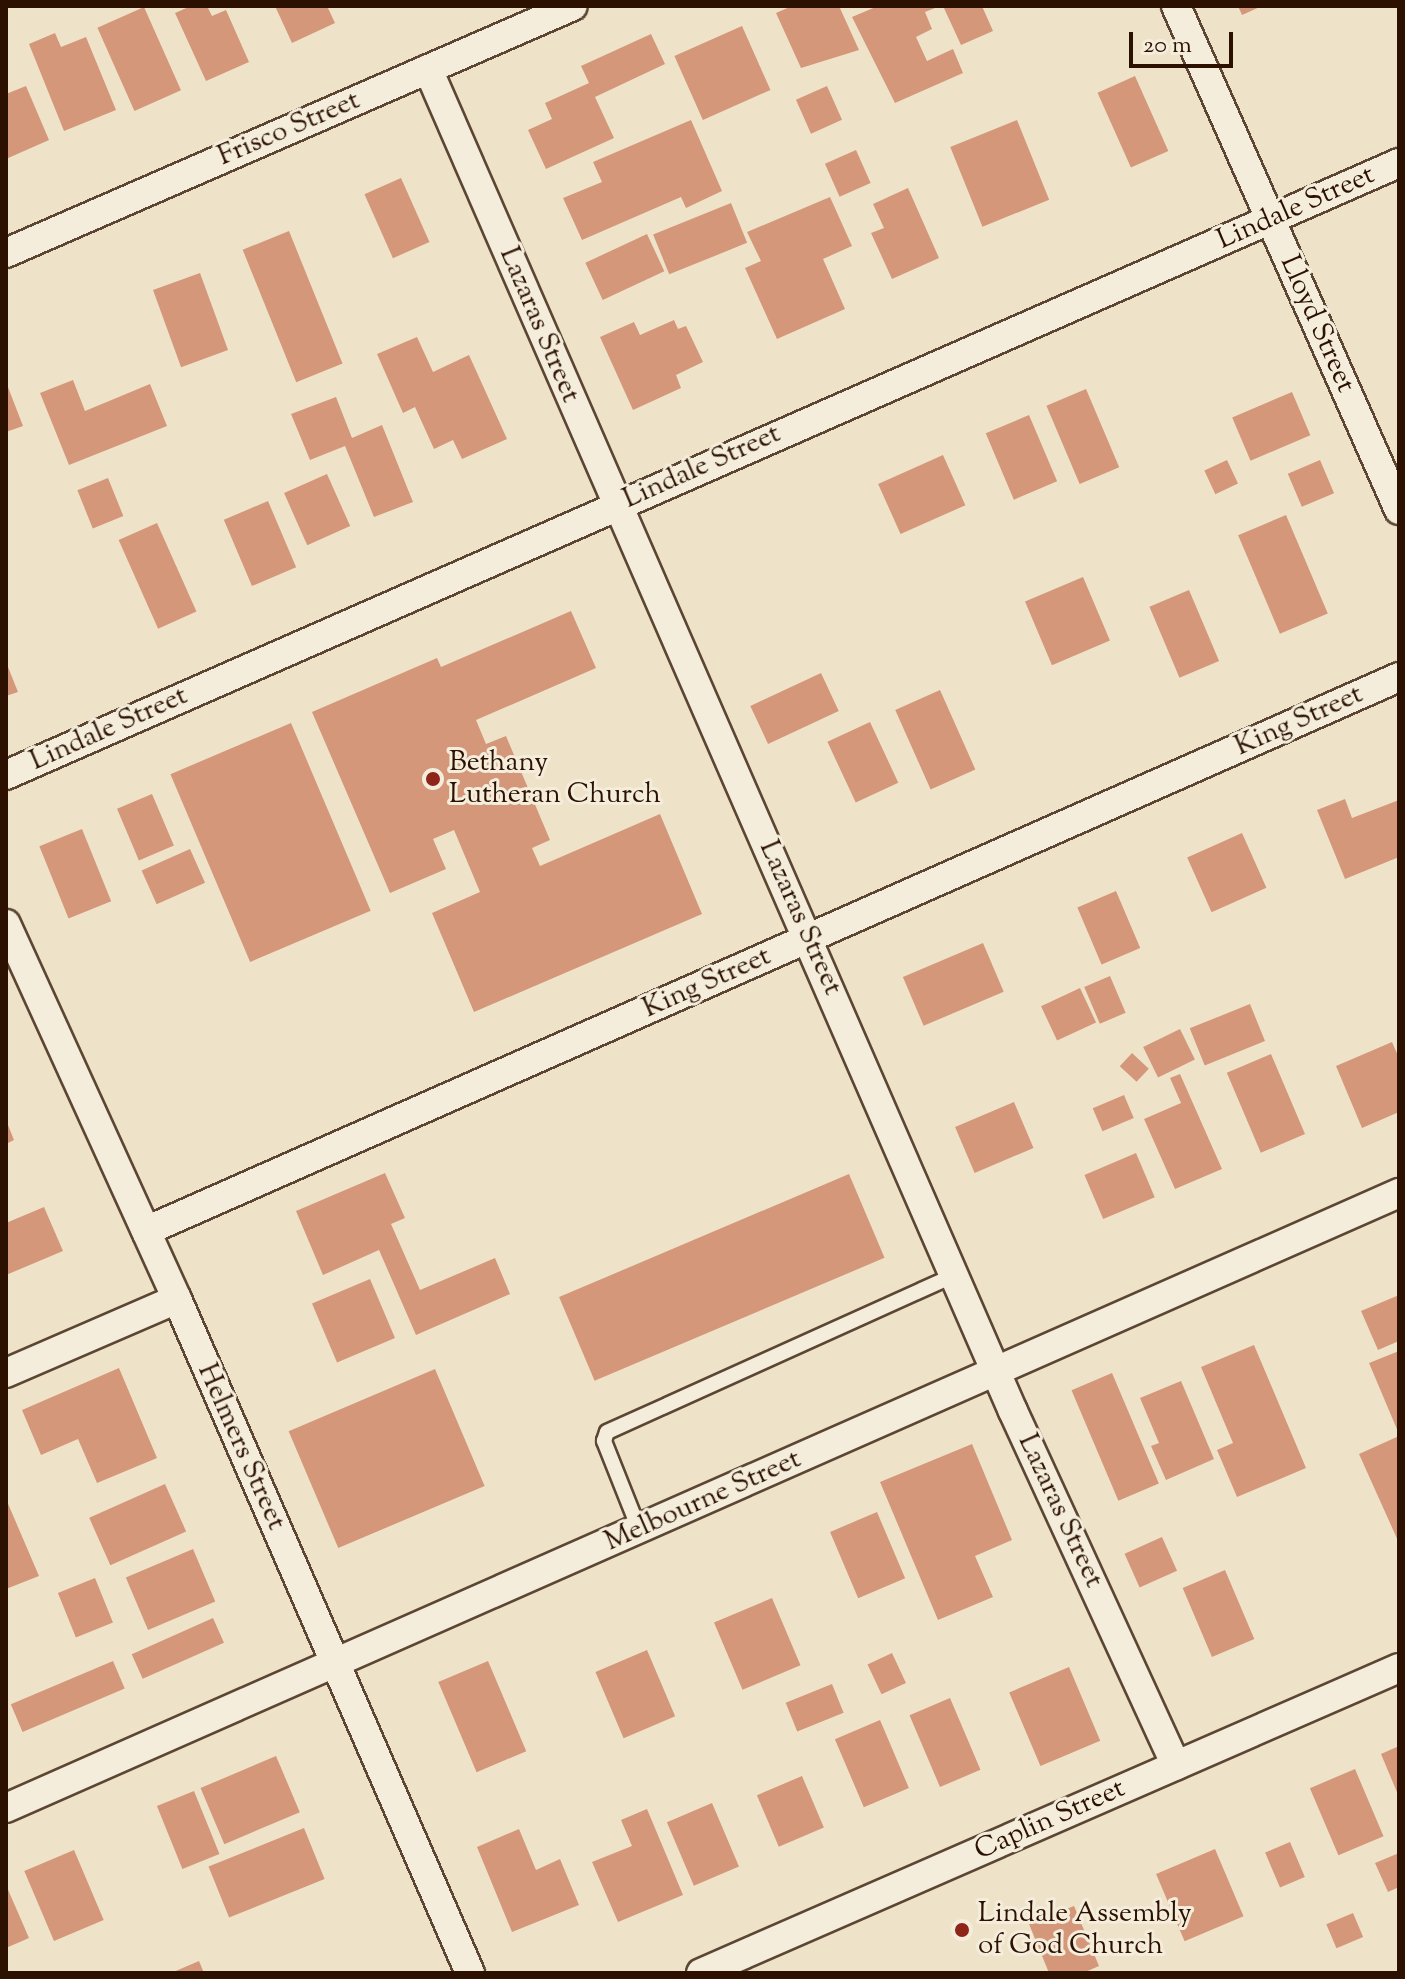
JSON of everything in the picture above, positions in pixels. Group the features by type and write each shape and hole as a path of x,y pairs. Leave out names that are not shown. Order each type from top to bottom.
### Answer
{"street":[{"name":"Frisco Street","path":"6,253 573,6"},
{"name":"Lloyd Street","path":"1176,6 1268,220 1399,510"},
{"name":"Lazaras Street","path":"428,69 997,1373 1176,1765"},
{"name":"Lindale Street","path":"6,775 1399,163"},
{"name":"King Street","path":"146,1231 1399,677"},
{"name":"Helmers Street","path":"6,924 177,1299 470,1973"},
{"name":"Melbourne Street","path":"6,1808 1399,1193"},
{"path":"6,1373 177,1299"},
{"name":"Caplin Street","path":"701,1973 1399,1668"}],"lane":[{"path":"639,1529 604,1441 607,1432 955,1275"}],"building":[{"path":"191,6 207,6 212,16 226,10 249,62 206,81 175,13"},
{"path":"275,6 327,6 335,23 292,43"},
{"path":"792,6 839,6 859,50 801,68 776,13"},
{"path":"878,6 940,6 925,12 932,29 916,37 927,61 953,49 963,73 895,103 852,17"},
{"path":"943,6 982,6 993,31 961,45"},
{"path":"1238,6 1262,6 1242,15"},
{"path":"144,7 181,90 134,111 97,28"},
{"path":"742,26 770,90 703,120 674,56"},
{"path":"55,33 61,47 86,37 116,110 64,131 29,44"},
{"path":"651,34 665,64 595,97 614,138 546,169 528,130 552,119 545,103 589,83 581,66"},
{"path":"1135,76 1168,151 1131,168 1098,93"},
{"path":"26,86 49,140 6,159 6,94"},
{"path":"827,86 842,120 811,134 796,100"},
{"path":"691,120 722,191 686,208 681,197 582,240 563,198 602,182 593,162"},
{"path":"1017,120 1049,200 982,227 950,147"},
{"path":"856,150 871,183 840,197 825,164"},
{"path":"401,178 429,242 393,258 364,194"},
{"path":"908,188 939,258 892,279 871,233 884,228 873,204"},
{"path":"830,197 852,246 823,259 845,309 777,339 745,268 761,261 747,232"},
{"path":"731,203 747,243 669,274 653,234"},
{"path":"289,231 343,364 296,382 243,250"},
{"path":"647,234 664,271 603,300 585,263"},
{"path":"200,273 228,350 181,367 153,290"},
{"path":"674,320 678,329 686,326 703,362 676,375 681,388 633,410 600,337 634,322 640,335"},
{"path":"417,337 433,372 469,355 507,439 462,459 453,440 434,449 415,407 403,413 377,354"},
{"path":"73,380 85,411 150,384 167,426 69,465 40,393"},
{"path":"6,382 23,426 6,432"},
{"path":"1086,389 1119,467 1080,484 1046,406"},
{"path":"1292,392 1310,435 1251,461 1232,417"},
{"path":"336,397 352,438 382,425 413,502 374,517 345,446 310,460 291,414"},
{"path":"1029,415 1057,481 1014,500 986,433"},
{"path":"943,455 965,505 901,534 878,484"},
{"path":"1227,460 1238,484 1215,494 1204,471"},
{"path":"1320,460 1334,493 1302,507 1288,474"},
{"path":"327,474 350,526 307,545 284,493"},
{"path":"108,478 123,516 93,528 77,490"},
{"path":"268,501 296,567 252,586 224,520"},
{"path":"1286,515 1328,613 1280,634 1238,535"},
{"path":"157,523 196,612 158,629 119,540"},
{"path":"1083,577 1110,641 1052,665 1025,602"},
{"path":"1189,590 1219,661 1180,678 1149,607"},
{"name":"Bethany Lutheran Church","path":"571,611 596,668 476,720 486,744 506,736 550,840 532,848 540,866 660,814 702,914 474,1012 432,913 480,892 454,830 433,839 446,869 390,893 312,712 437,658 441,667"},
{"path":"6,662 18,692 6,696"},
{"path":"821,673 839,711 768,744 750,706"},
{"path":"940,690 975,769 931,789 895,710"},
{"path":"870,722 898,783 856,803 827,742"},
{"path":"291,723 371,911 250,962 170,774"},
{"path":"152,794 174,846 139,860 117,809"},
{"path":"1345,799 1352,818 1399,800 1399,857 1345,879 1317,810"},
{"path":"82,829 111,901 69,919 39,846"},
{"path":"1242,833 1266,888 1212,912 1187,857"},
{"path":"190,849 205,883 157,904 142,871"},
{"path":"1116,891 1140,948 1102,964 1077,907"},
{"path":"983,943 1004,992 924,1026 903,977"},
{"path":"1110,976 1126,1013 1100,1024 1084,987"},
{"path":"1080,988 1096,1022 1057,1041 1041,1006"},
{"path":"1250,1004 1265,1041 1205,1065 1190,1028"},
{"path":"1180,1029 1195,1060 1158,1078 1143,1047"},
{"path":"1392,1042 1399,1058 1399,1112 1362,1128 1336,1066"},
{"path":"1132,1053 1149,1069 1137,1082 1120,1066"},
{"path":"1271,1054 1305,1134 1261,1153 1227,1073"},
{"path":"1180,1074 1222,1169 1175,1189 1144,1119 1181,1103 1170,1078"},
{"path":"1124,1095 1134,1118 1102,1131 1093,1108"},
{"path":"1014,1102 1034,1148 975,1173 955,1127"},
{"path":"6,1120 14,1140 6,1144"},
{"path":"1136,1153 1155,1197 1103,1219 1084,1175"},
{"path":"385,1173 405,1218 391,1224 420,1290 495,1258 510,1294 416,1335 379,1250 323,1275 296,1211"},
{"path":"849,1174 885,1258 595,1381 559,1297"},
{"path":"44,1207 63,1251 6,1275 6,1223"},
{"path":"370,1279 395,1338 337,1363 312,1304"},
{"path":"1399,1295 1399,1341 1378,1350 1361,1311"},
{"path":"1254,1345 1306,1468 1237,1497 1217,1450 1233,1443 1201,1367"},
{"path":"1399,1351 1399,1434 1369,1363"},
{"path":"119,1368 157,1458 97,1483 78,1439 41,1455 22,1410"},
{"path":"435,1369 485,1486 338,1548 289,1431"},
{"path":"1112,1373 1159,1483 1118,1501 1071,1390"},
{"path":"1181,1381 1214,1459 1166,1480 1151,1446 1159,1443 1140,1398"},
{"path":"1399,1436 1399,1543 1359,1454"},
{"path":"972,1444 1012,1540 975,1556 993,1597 938,1620 880,1482"},
{"path":"165,1484 186,1532 110,1565 89,1518"},
{"path":"6,1499 39,1576 6,1589"},
{"path":"877,1512 905,1578 858,1598 830,1532"},
{"path":"1162,1537 1177,1571 1140,1587 1125,1554"},
{"path":"193,1549 215,1601 148,1630 126,1578"},
{"path":"1225,1570 1254,1639 1212,1657 1183,1588"},
{"path":"95,1578 113,1623 76,1637 58,1593"},
{"path":"772,1598 801,1665 743,1690 714,1623"},
{"path":"213,1618 224,1643 143,1679 132,1654"},
{"path":"647,1650 675,1716 624,1738 595,1672"},
{"path":"892,1653 906,1683 881,1694 868,1664"},
{"path":"113,1661 125,1689 23,1732 11,1704"},
{"path":"488,1661 526,1751 477,1772 438,1682"},
{"path":"1069,1667 1100,1741 1040,1766 1009,1692"},
{"path":"832,1684 844,1713 797,1731 786,1703"},
{"path":"950,1698 980,1770 940,1787 909,1715"},
{"path":"880,1720 909,1788 864,1807 835,1739"},
{"path":"1399,1746 1399,1797 1381,1754"},
{"path":"276,1756 300,1812 224,1844 201,1788"},
{"path":"1355,1769 1384,1836 1338,1855 1310,1788"},
{"path":"802,1776 824,1828 779,1847 757,1795"},
{"path":"194,1791 219,1854 182,1869 157,1806"},
{"path":"712,1803 739,1867 694,1886 667,1822"},
{"path":"647,1809 683,1895 618,1922 592,1862 632,1846 621,1820"},
{"path":"304,1828 325,1879 229,1918 209,1867"},
{"path":"519,1829 536,1870 560,1859 579,1905 512,1932 477,1847"},
{"path":"1290,1842 1305,1877 1280,1888 1265,1853"},
{"path":"1215,1849 1244,1916 1185,1941 1156,1874"},
{"path":"74,1850 104,1920 54,1941 24,1871"},
{"path":"1399,1853 1399,1887 1388,1892 1375,1863"},
{"path":"6,1885 29,1938 6,1948"},
{"path":"1074,1906 1099,1966 1083,1973 1049,1973 1029,1924"},
{"path":"1353,1913 1363,1937 1336,1948 1326,1924"},
{"path":"199,1961 204,1973 171,1973"}],"place":[{"name":"Bethany Lutheran Church","path":"433,779"},
{"name":"Lindale Assembly of God Church","path":"962,1930"}]}
